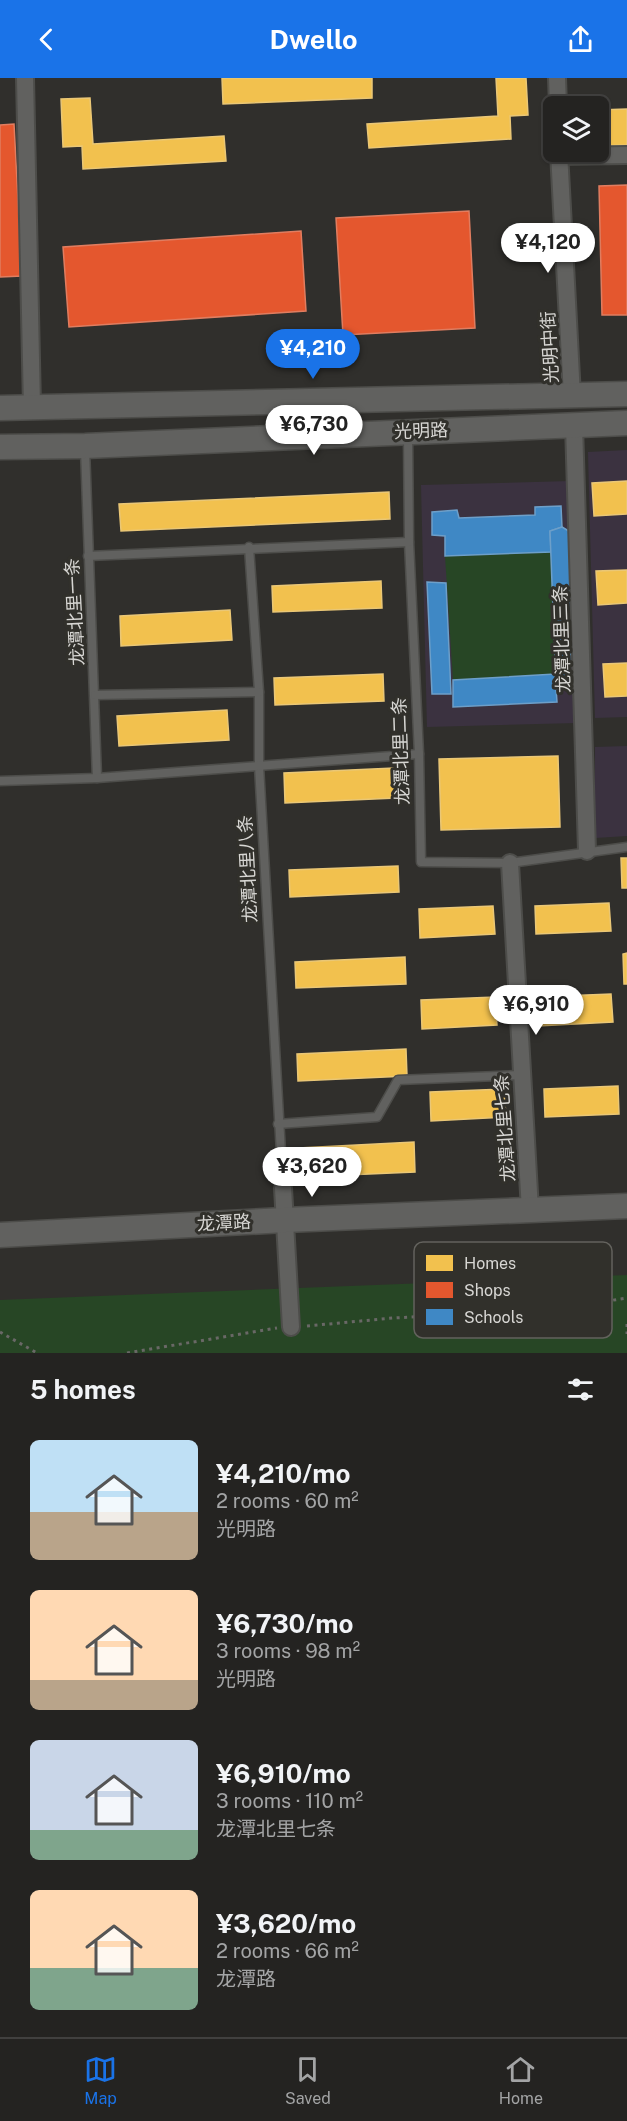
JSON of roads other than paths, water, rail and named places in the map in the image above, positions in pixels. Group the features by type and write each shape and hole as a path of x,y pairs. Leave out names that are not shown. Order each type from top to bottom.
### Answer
{"main road":[{"name":"光明路","path":"0,408 627,394"},
{"name":"光明路","path":"0,447 85,446 627,423"},
{"name":"龙潭路","path":"0,1235 285,1220 627,1206"}],"street":[{"path":"25,78 32,407"},
{"path":"557,78 558,96"},
{"path":"609,155 627,155"},
{"name":"光明中街","path":"559,162 572,396"},
{"name":"龙潭北里三条","path":"574,425 585,726 587,851"},
{"name":"龙潭北里七条","path":"510,863 520,1076 530,1210"},
{"path":"283,1188 291,1327"}],"lane":[{"name":"龙潭北里二条","path":"408,431 409,542 419,754 421,862 510,863 627,847"},
{"name":"龙潭北里一条","path":"85,446 88,555 96,695 97,778"},
{"path":"88,555 409,542"},
{"name":"龙潭北里八条","path":"249,548 259,692 259,766 283,1188"},
{"path":"96,695 259,692"},
{"path":"0,781 97,778 419,754"},
{"path":"278,1124 377,1117 398,1080 520,1076"}]}
